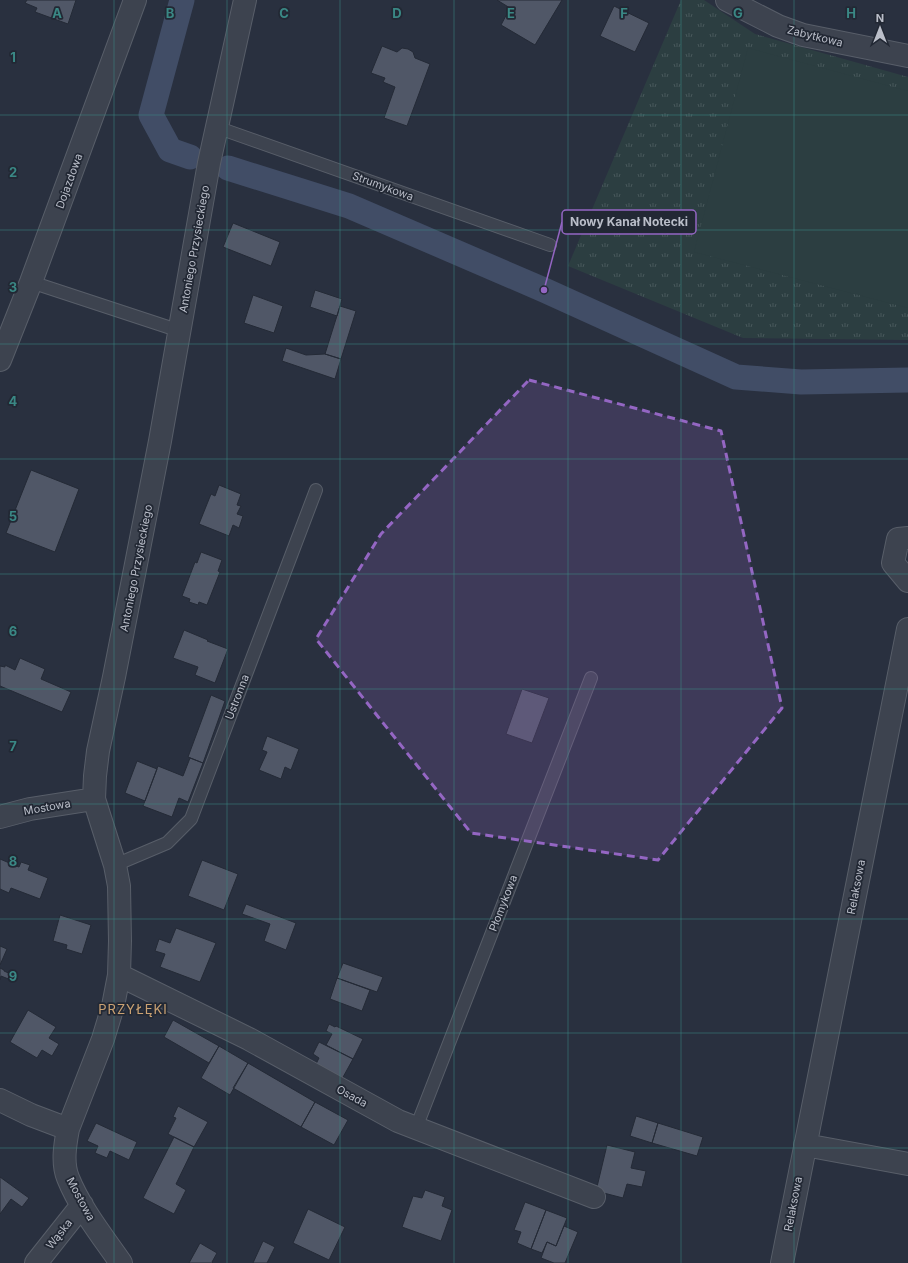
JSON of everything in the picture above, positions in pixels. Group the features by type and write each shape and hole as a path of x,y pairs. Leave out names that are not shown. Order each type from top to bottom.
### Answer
{"street":[{"name":"Dojazdowa","path":"0,360 31,282 135,0"},
{"name":"Antoniego Przysieckiego","path":"68,1129 103,1039 113,1006 119,975 119,886 115,865 94,799 98,751 160,441 216,127 245,0"},
{"name":"Zabytkowa","path":"727,0 778,26 803,35 908,56"},
{"path":"908,538 898,539 894,564 908,581"},
{"name":"Relaksowa","path":"782,1263 908,629"},
{"name":"Mostowa","path":"0,817 30,809 94,799"},
{"name":"Osada","path":"119,975 249,1039 398,1121 594,1197"},
{"path":"0,1100 31,1115 68,1129"},
{"name":"Mostowa","path":"68,1129 65,1145 65,1161 68,1178 82,1205 121,1263"},
{"path":"805,1146 908,1164"},
{"name":"Wąska","path":"36,1263 82,1205"}],"lane":[{"name":"Strumykowa","path":"216,127 550,245"},
{"path":"31,282 180,331"},
{"name":"Ustronna","path":"115,865 167,843 191,819 316,490"},
{"name":"Płomykowa","path":"416,1128 591,678"}],"highlighted area":[{"path":"529,380 721,431 782,708 658,860 471,833 316,639 381,534"}],"green space":[{"path":"681,0 704,0 755,34 908,77 908,340 743,338 568,266"},
{"path":"748,48 908,91 908,308 694,252"}],"building":[{"path":"27,0 76,0 68,24 35,12 37,8 25,3"},
{"path":"497,0 562,0 535,45 501,25 510,8"},
{"path":"614,6 649,23 635,52 600,36"},
{"path":"382,46 397,52 402,48 408,49 413,52 415,58 430,64 407,126 384,118 395,87 383,82 385,78 371,73"},
{"path":"233,223 280,242 271,266 223,247"},
{"path":"315,290 342,299 337,316 310,307"},
{"path":"253,295 283,306 274,333 244,323"},
{"path":"340,306 356,311 341,359 325,354"},
{"path":"286,348 306,355 325,354 341,359 335,379 282,361"},
{"path":"31,470 79,489 55,552 6,533"},
{"path":"219,485 241,494 237,505 241,506 237,514 243,516 239,528 233,525 229,536 199,524 211,494 215,496"},
{"path":"201,552 222,560 218,571 220,572 207,605 199,602 198,605 189,602 190,599 182,596 195,562 197,563"},
{"path":"184,630 228,649 215,683 195,675 198,667 173,658"},
{"path":"20,658 45,669 41,679 71,692 62,712 0,686 0,666 5,667 5,665 15,670"},
{"path":"522,689 549,698 532,743 506,734"},
{"path":"211,695 225,701 203,763 188,757"},
{"path":"267,736 299,749 291,770 285,767 281,779 259,770 267,752 262,750"},
{"path":"190,758 203,763 188,802 179,798 172,817 143,806 158,766 183,776"},
{"path":"137,761 157,769 145,801 125,793"},
{"path":"0,859 19,867 21,862 30,865 28,870 48,878 40,899 11,888 9,893 0,889"},
{"path":"202,860 238,874 224,910 188,896"},
{"path":"246,904 296,923 286,950 264,941 270,924 242,914"},
{"path":"60,915 91,925 82,954 66,949 67,945 53,941"},
{"path":"176,928 216,943 200,982 160,967 165,954 155,951 159,939 170,943"},
{"path":"0,946 7,949 0,965"},
{"path":"343,963 383,977 377,992 337,978"},
{"path":"0,968 13,975 11,980 1,976 0,980"},
{"path":"337,978 370,990 362,1011 330,999"},
{"path":"28,1010 56,1027 49,1038 59,1044 52,1056 42,1050 37,1058 10,1042"},
{"path":"173,1020 219,1046 209,1063 164,1037"},
{"path":"329,1024 363,1039 353,1059 326,1045 332,1034 326,1031"},
{"path":"319,1042 353,1059 342,1079 315,1066 319,1058 313,1054"},
{"path":"219,1046 248,1063 230,1095 201,1078"},
{"path":"248,1063 315,1102 301,1127 233,1088"},
{"path":"315,1102 348,1120 334,1145 301,1127"},
{"path":"178,1106 208,1122 194,1147 168,1134 176,1118 173,1117"},
{"path":"636,1116 658,1123 652,1143 630,1136"},
{"path":"96,1123 137,1142 129,1160 110,1151 107,1158 95,1153 98,1146 87,1141"},
{"path":"658,1123 703,1137 697,1156 652,1143"},
{"path":"174,1137 194,1147 176,1184 186,1190 174,1214 143,1198"},
{"path":"607,1145 635,1152 631,1168 646,1171 642,1187 627,1184 623,1198 596,1191"},
{"path":"0,1177 29,1198 22,1207 11,1199 0,1214"},
{"path":"425,1190 445,1197 442,1206 452,1210 441,1241 402,1227 413,1196 422,1198"},
{"path":"525,1202 546,1210 531,1249 517,1243 521,1232 514,1230"},
{"path":"308,1209 345,1227 329,1260 293,1243"},
{"path":"546,1210 567,1218 556,1246 547,1242 542,1253 531,1249"},
{"path":"564,1226 578,1232 565,1263 554,1263 541,1258 547,1242 556,1246"},
{"path":"263,1241 275,1247 267,1263 253,1263"},
{"path":"200,1243 217,1253 212,1262 213,1263 189,1263"}],"waterway":[{"path":"182,0 151,115 170,150 190,157"},
{"path":"228,168 349,206 544,290 736,377 801,382 908,380"}],"place":[{"name":"Nowy Kanał Notecki","path":"544,290"}],"district":[{"name":"PRZYŁĘKI","path":"133,1009"}]}
